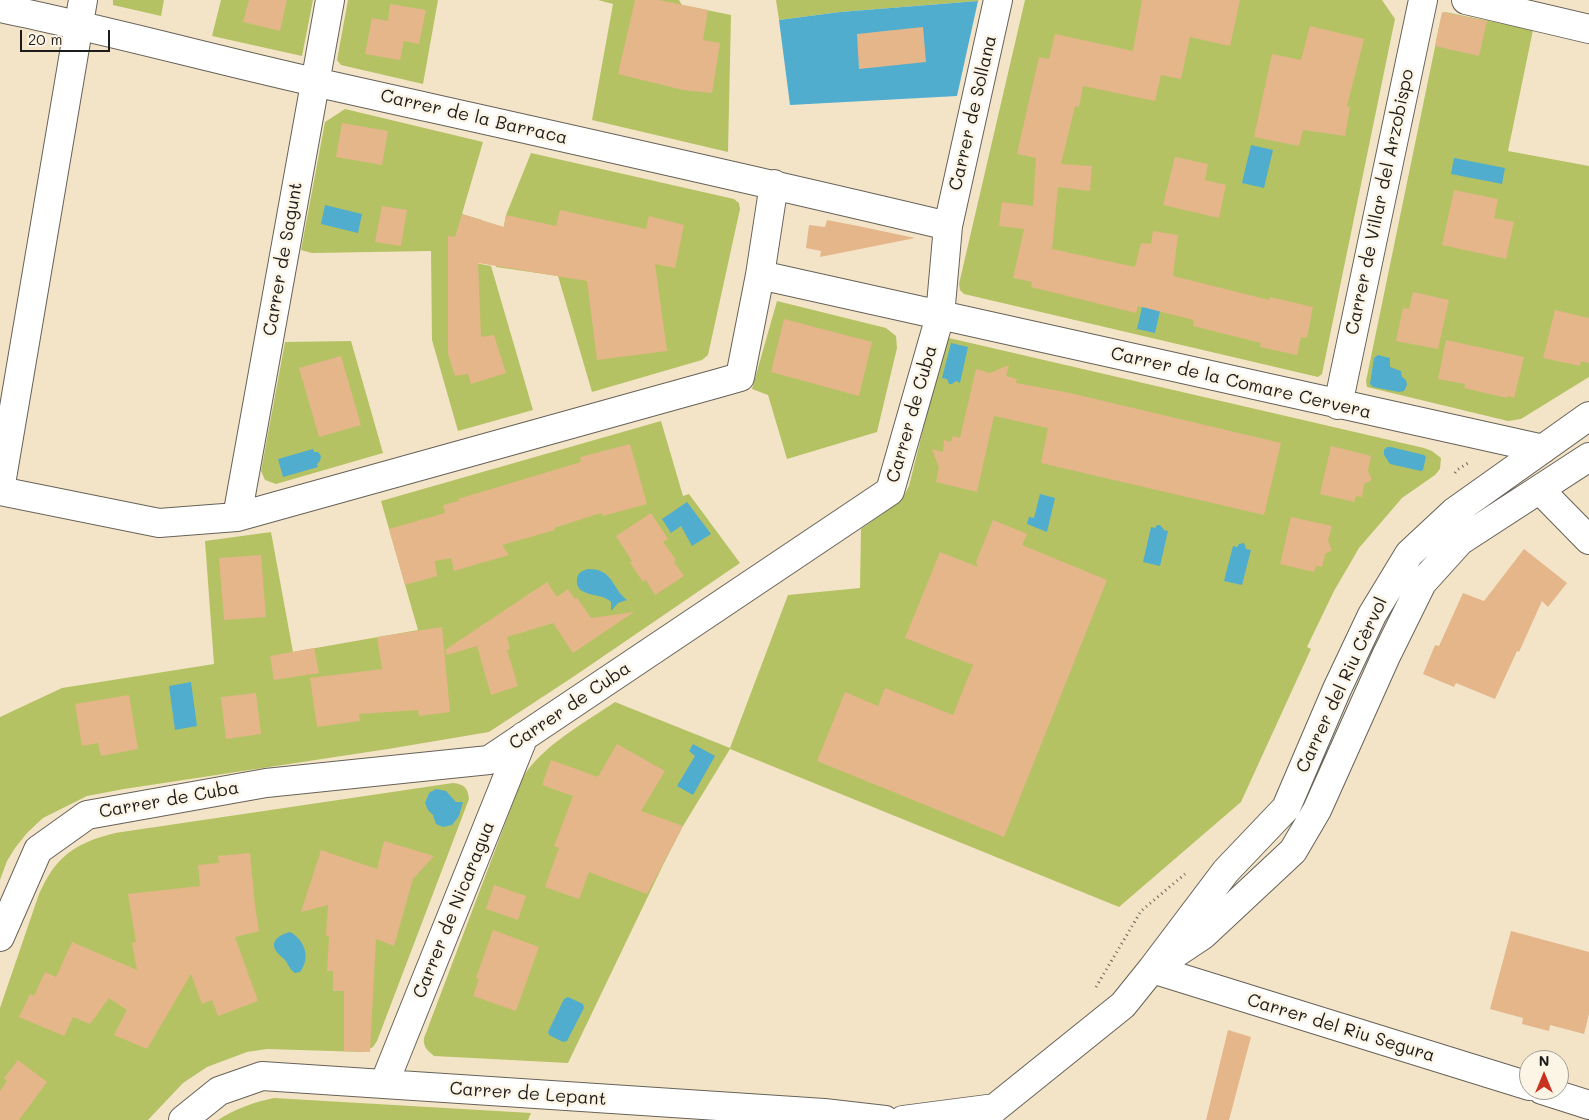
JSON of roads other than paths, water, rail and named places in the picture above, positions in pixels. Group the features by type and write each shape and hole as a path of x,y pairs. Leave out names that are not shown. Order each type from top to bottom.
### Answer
{"street":[{"name":"Carrer de Sagunt","path":"237,517 330,0"},
{"name":"Carrer de Sollana","path":"948,226 998,0"},
{"name":"Carrer de Villar del Arzobispo","path":"1338,404 1423,0"},
{"path":"1466,0 1589,29"},
{"name":"Carrer de la Barraca","path":"0,8 81,12 315,82 774,184 948,226"},
{"path":"81,12 0,490 159,523 237,517 740,377 760,275 774,184"},
{"name":"Carrer de Cuba","path":"0,937 38,850 87,815 266,783 489,760 890,491 940,316 948,226"},
{"name":"Carrer de la Comare Cervera","path":"760,275 1543,449"},
{"name":"Carrer del Riu Cèrvol","path":"989,1114 1123,1005 1226,871 1286,808 1372,615 1409,554 1454,512 1589,416"},
{"name":"Carrer del Riu Cèrvol","path":"1152,969 1203,936 1293,851 1317,810 1386,656 1422,582 1460,541 1589,457"},
{"path":"1540,490 1589,540"},
{"name":"Carrer de Nicaragua","path":"384,1084 524,736"},
{"name":"Carrer del Riu Segura","path":"1152,969 1519,1083"},
{"name":"Carrer de Lepant","path":"183,1120 219,1091 262,1076 814,1113 885,1120"},
{"path":"1569,1099 1589,1105"},
{"path":"903,1120 989,1114"}],"water":[{"path":"978,1 957,96 790,105 779,20 840,12"},
{"path":"1251,145 1273,150 1264,188 1242,183"},
{"path":"1454,158 1505,168 1502,184 1451,174"},
{"path":"325,205 362,214 358,233 321,224"},
{"path":"1145,294 1163,298 1155,333 1137,329"},
{"path":"951,343 968,347 960,383 956,381 949,384 947,379 942,378"},
{"path":"1378,355 1390,358 1390,367 1401,371 1407,385 1404,391 1399,392 1373,387 1370,384 1374,358"},
{"path":"1387,447 1424,455 1426,457 1423,470 1390,464 1384,455 1384,450"},
{"path":"313,449 314,452 318,452 321,456 317,464 318,467 283,477 278,459"},
{"path":"1040,494 1055,498 1047,532 1027,524 1029,517 1034,518"},
{"path":"687,502 711,534 692,546 681,526 671,533 662,519"},
{"path":"1157,525 1168,531 1160,566 1143,562 1151,527 1155,528"},
{"path":"1244,543 1246,549 1251,550 1242,585 1224,581 1233,546 1237,547 1239,544"},
{"path":"588,569 603,572 627,600 618,603 611,611 611,602 607,599 580,589 577,585 578,575"},
{"path":"191,682 197,726 175,730 169,686"},
{"path":"693,744 715,756 693,795 677,786 695,756 689,751"},
{"path":"436,789 446,791 456,802 463,802 459,816 452,825 443,827 436,824 433,815 428,810 425,803 429,793"},
{"path":"290,932 303,944 306,955 300,972 295,973 274,947 277,938"},
{"path":"568,997 583,1004 584,1008 567,1041 563,1042 549,1035 548,1032 564,999"}]}
